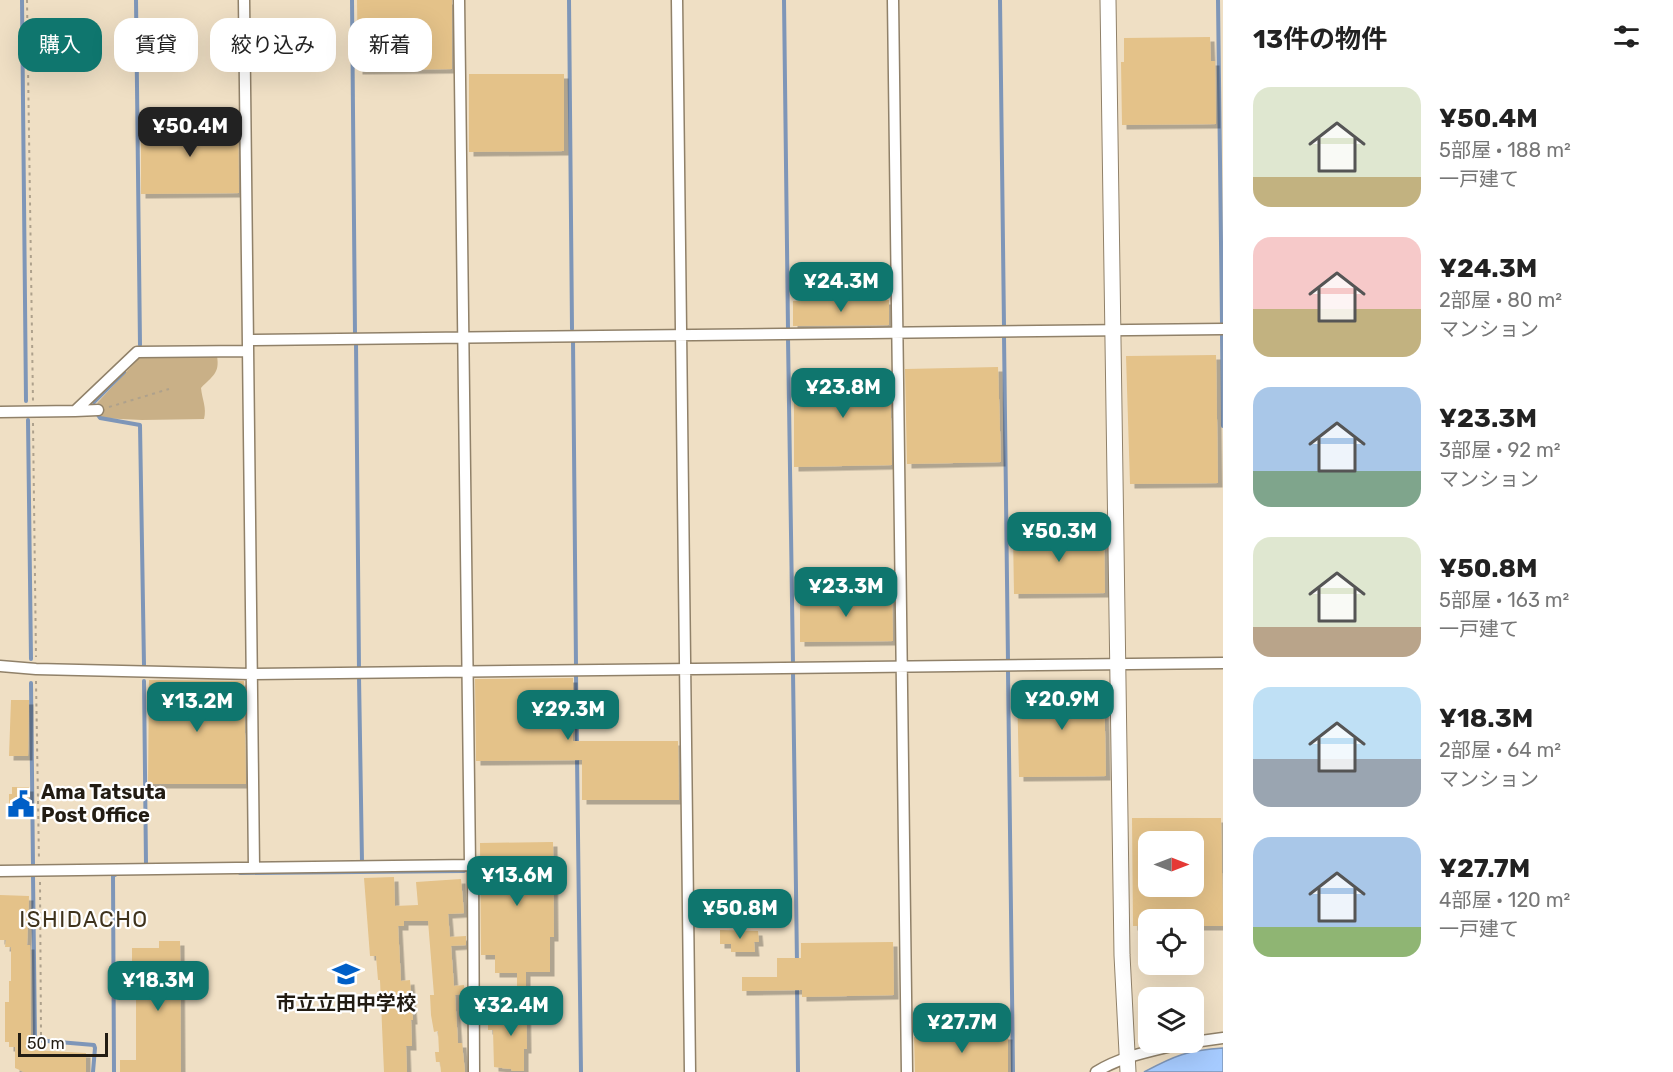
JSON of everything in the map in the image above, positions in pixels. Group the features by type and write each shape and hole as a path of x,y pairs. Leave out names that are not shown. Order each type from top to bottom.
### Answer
{"street":[{"path":"244,0 254,867"},
{"path":"459,0 470,865 473,865 474,1072"},
{"path":"677,0 690,1072"},
{"path":"893,0 907,1072"},
{"path":"1108,0 1122,955 1128,1067"},
{"path":"75,411 137,352 464,338 1223,329"},
{"path":"0,412 98,410"},
{"path":"0,666 36,669 251,674 1223,663"},
{"path":"0,871 470,865"},
{"path":"1204,1041 1223,1038"},
{"path":"1096,1072 1107,1065 1128,1067 1162,1053"}],"path":[{"path":"27,0 41,1036"},
{"path":"98,410 169,389"}],"shaded area":[{"path":"141,356 217,356 216,371 201,388 205,407 204,419 100,418 104,408 97,403"}],"water":[{"path":"1223,1048 1223,1072 1144,1072 1182,1055 1204,1053 1204,1050"}],"building":[{"path":"357,0 452,0 452,69 432,69 432,18 357,18"},
{"path":"1210,37 1211,61 1215,61 1216,124 1122,125 1121,62 1124,62 1124,38"},
{"path":"469,74 564,74 564,151 469,152"},
{"path":"238,121 239,193 141,194 141,122"},
{"path":"889,300 889,325 793,326 793,301"},
{"path":"1216,355 1218,483 1130,484 1126,356"},
{"path":"998,367 1001,462 907,464 905,369"},
{"path":"890,370 892,465 794,467 794,372"},
{"path":"1104,532 1105,593 1014,594 1013,534"},
{"path":"892,594 893,641 800,642 800,595"},
{"path":"573,678 573,741 678,741 679,800 582,800 582,760 476,761 475,679"},
{"path":"149,680 244,681 246,784 148,784"},
{"path":"1104,685 1106,776 1019,777 1017,687"},
{"path":"11,700 29,700 28,756 9,756"},
{"path":"12,787 29,787 29,813 9,813 9,794 12,794"},
{"path":"1132,818 1221,818 1223,926 1204,926 1204,909 1138,909 1138,926 1133,926"},
{"path":"553,842 554,937 550,937 550,972 526,972 526,994 517,994 517,973 495,973 495,955 481,955 480,843"},
{"path":"394,877 395,906 418,905 416,882 461,879 464,913 448,914 450,937 466,936 466,945 451,946 454,986 464,985 465,994 455,995 458,1043 462,1043 465,1072 441,1072 440,1062 436,1062 435,1052 439,1052 438,1031 434,1032 431,1015 430,995 434,995 428,921 404,921 404,926 398,926 401,981 410,980 412,1046 406,1046 407,1072 384,1072 380,980 378,980 376,956 370,956 364,878"},
{"path":"0,895 29,896 27,945 30,945 31,1050 86,1053 86,1072 24,1072 15,1068 15,1047 9,1047 9,1042 5,1042 5,1002 9,1002 11,947 5,947 6,940 0,940"},
{"path":"720,930 758,931 759,942 754,942 755,952 731,952 731,944 720,944"},
{"path":"159,941 180,941 181,1072 120,1072 120,1060 136,1060 136,994 157,994 157,970 132,970 132,948 159,948"},
{"path":"893,942 894,995 802,997 802,990 742,991 742,977 777,977 777,958 801,958 801,943"},
{"path":"512,997 526,997 527,1049 524,1049 524,1071 494,1067 493,1030 488,1030 488,1018 512,1018"},
{"path":"1008,1035 1008,1072 915,1072 914,1037"}],"waterway":[{"path":"22,0 26,401"},
{"path":"136,0 140,345"},
{"path":"352,0 355,334"},
{"path":"569,0 572,329"},
{"path":"784,0 788,329"},
{"path":"1000,0 1004,326"},
{"path":"1218,0 1222,323"},
{"path":"1222,334 1223,426"},
{"path":"1004,336 1008,661"},
{"path":"788,338 793,664"},
{"path":"573,340 576,666"},
{"path":"356,342 359,669"},
{"path":"94,402 124,372"},
{"path":"98,415 100,418 140,425 144,665"},
{"path":"28,420 31,659"},
{"path":"1008,671 1013,1072"},
{"path":"793,672 797,963"},
{"path":"576,675 577,744"},
{"path":"359,677 362,862"},
{"path":"144,681 146,864"},
{"path":"31,683 33,865"},
{"path":"577,757 581,1072"},
{"path":"240,873 464,871"},
{"path":"33,875 35,1040 94,1045 93,1072"},
{"path":"114,1072 113,875 115,875"},
{"path":"797,985 798,1072"}],"place":[{"name":"Ama Tatsuta Post Office","path":"21,804"},
{"name":"市立立田中学校","path":"346,974"}],"district":[{"name":"ISHIDACHO","path":"84,919"}]}
